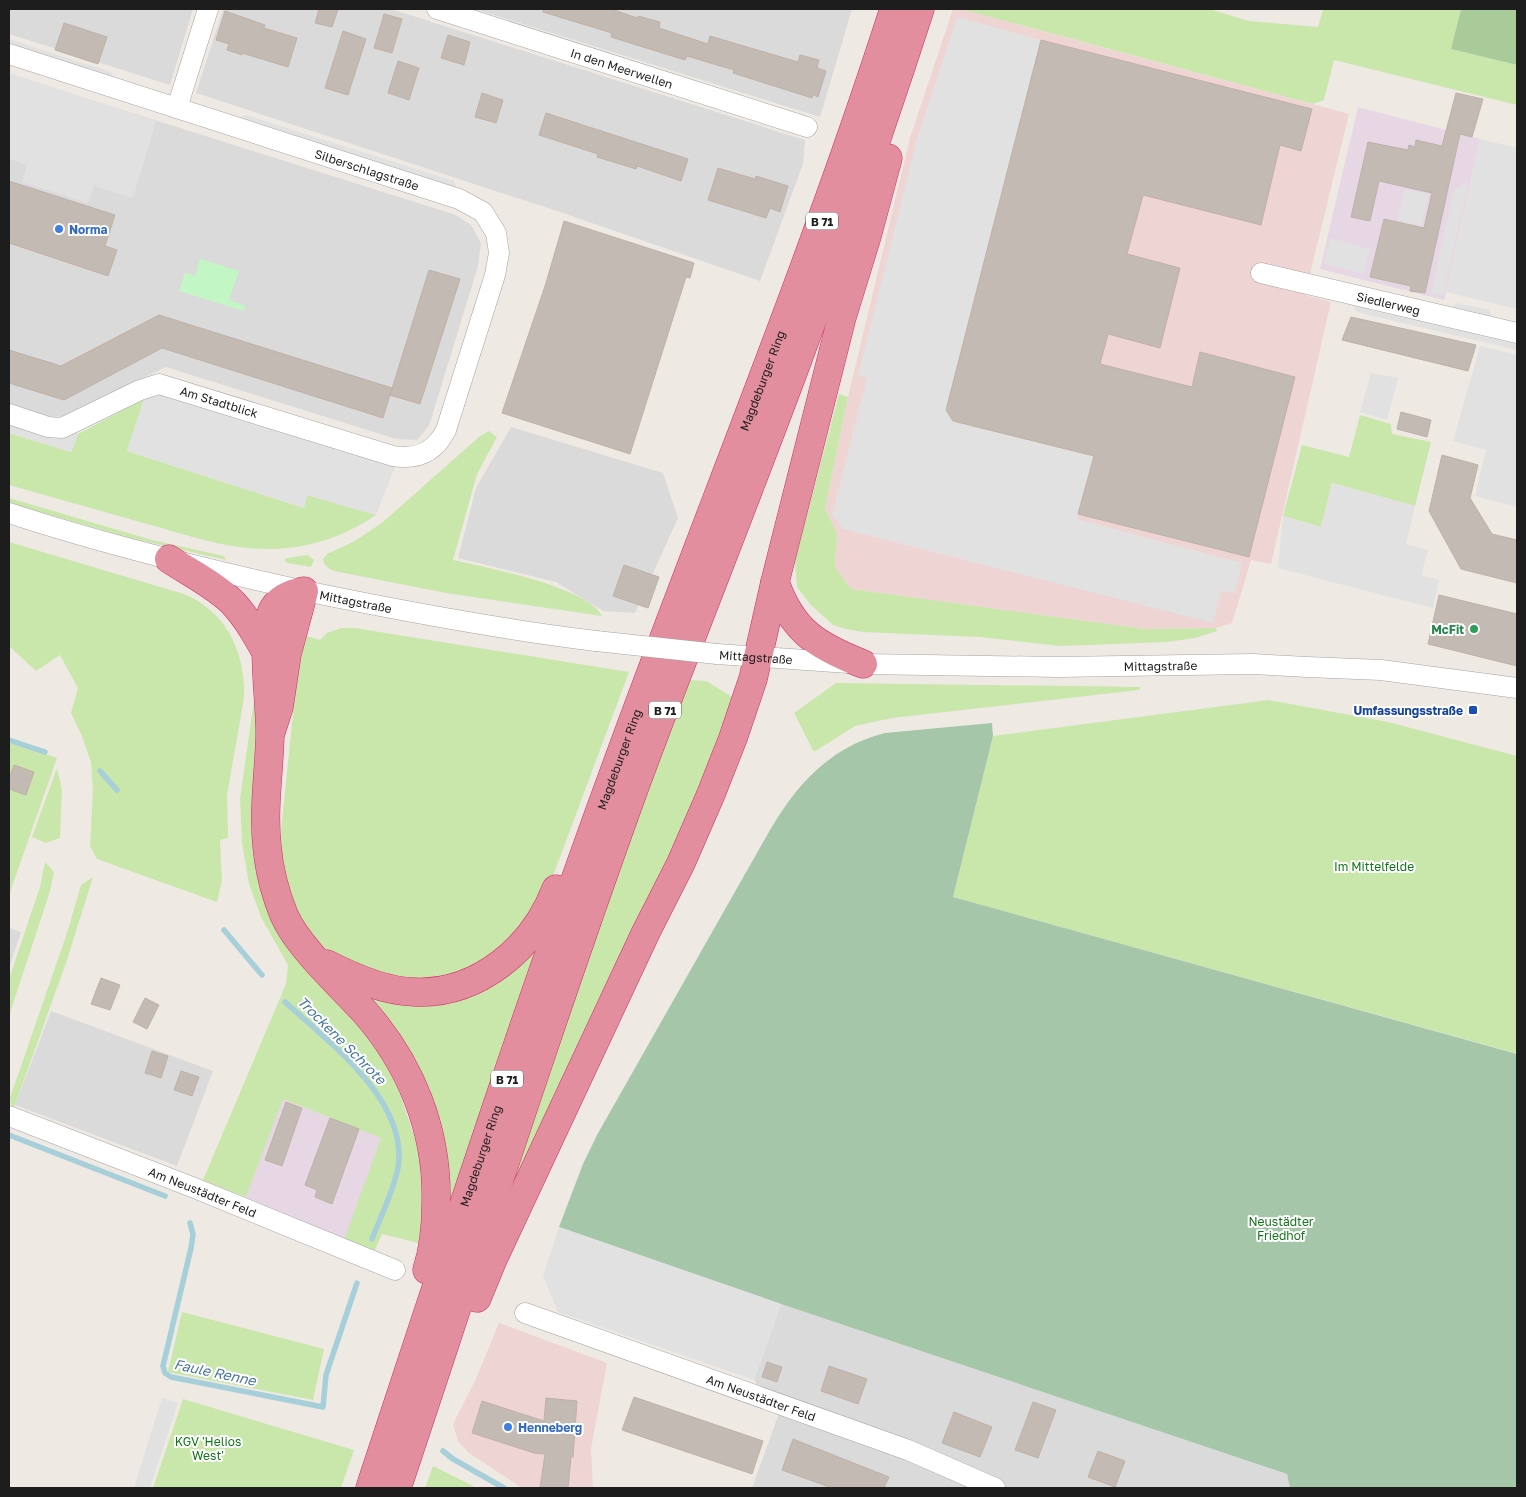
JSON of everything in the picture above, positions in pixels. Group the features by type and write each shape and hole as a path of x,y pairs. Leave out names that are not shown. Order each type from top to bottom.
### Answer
{"highway":[{"name":"Magdeburger Ring","path":"370,1488 561,919 618,761 821,224 894,9"},
{"name":"Magdeburger Ring","path":"397,1488 543,1048 617,838 804,342 874,149 920,9"},
{"path":"421,1415 440,1397 494,1260 646,932 697,828 733,738 759,657 775,582 842,317 867,236 895,128 934,9"},
{"path":"169,559 217,590 232,603 253,630 267,654"},
{"path":"775,582 781,600 798,626 819,644 863,664"},
{"path":"270,735 279,707 287,654 304,591 288,594 274,608 268,632 270,735 266,845 277,897 285,917 295,934 365,1012 394,1050 424,1112 432,1146 436,1188 435,1235 429,1263 395,1368 400,1399"},
{"path":"313,956 345,973 378,986 414,992 433,991 458,986 498,967 525,941 548,909 596,784 618,761"}],"street":[{"path":"177,108 208,9"},
{"name":"In den Meerwellen","path":"437,9 807,127"},
{"name":"Silberschlagstraße","path":"9,54 459,199 483,212 496,233 499,253 495,275 446,430 432,449"},
{"name":"Siedlerweg","path":"1261,273 1517,333"},
{"name":"Am Stadtblick","path":"9,414 48,427 62,428 140,390 160,384 393,456 415,457 432,449"},
{"name":"Mittagstraße","path":"9,513 169,559 260,582 463,622 596,641 717,654 863,664 1049,667 1270,665 1381,670 1517,688"},
{"name":"Am Neustädter Feld","path":"9,1116 192,1187 395,1270"},
{"name":"Am Neustädter Feld","path":"525,1313 908,1450 995,1488"}],"shaded area":[{"path":"9,9 193,9 170,85 9,34"},
{"path":"223,9 391,9 805,140 803,164 760,281 557,211 196,93"},
{"path":"475,9 852,9 820,117"},
{"path":"953,9 961,9 1349,114 1305,295 1331,302 1271,564 1251,560 1232,623 1216,628 1145,629 851,589 835,567 837,534 825,508 848,397 910,138"},
{"path":"957,17 1041,40 946,410 1094,456 1077,519 1242,563 1235,593 1221,591 1213,623 843,529 832,515 867,378 858,376 916,142"},
{"path":"9,39 111,72 112,79 9,46"},
{"path":"9,73 156,121 133,198 94,186 88,203 22,182 27,165 9,159"},
{"path":"9,74 456,215 471,225 481,243 478,266 429,426 417,440 396,439 166,367 63,416 52,417 9,404"},
{"path":"1358,107 1480,139 1444,300 1320,269"},
{"path":"246,115 454,181 457,189 236,118"},
{"path":"1480,139 1517,148 1517,309 1446,292"},
{"path":"1469,181 1443,296 1431,293 1453,191"},
{"path":"1405,189 1429,194 1422,226 1397,220"},
{"path":"1330,238 1370,249 1364,274 1324,264"},
{"path":"1457,303 1489,310 1492,316 1452,307"},
{"path":"1354,306 1517,344 1517,350 1356,312"},
{"path":"1480,346 1517,355 1517,507 1475,496 1486,450 1453,441"},
{"path":"1371,373 1398,378 1387,420 1360,412"},
{"path":"162,385 399,457 376,515 307,495 304,508 127,451 144,399"},
{"path":"9,414 74,423 78,434 71,452 9,433"},
{"path":"511,427 663,473 678,518 635,613 603,611 556,582 458,558 476,488"},
{"path":"1332,483 1415,506 1406,544 1428,550 1421,575 1439,580 1433,608 1278,568 1283,516 1321,527"},
{"path":"9,928 21,932 9,968"},
{"path":"51,1011 213,1071 177,1166 15,1105"},
{"path":"282,1099 383,1138 344,1240 246,1197"},
{"path":"559,1227 781,1304 754,1380 558,1312 543,1276"},
{"path":"781,1304 1287,1474 1290,1488 752,1488 778,1416 754,1380"},
{"path":"499,1323 607,1363 591,1449 593,1488 522,1488 469,1453 458,1441 453,1424 475,1381"},
{"path":"162,1398 178,1403 150,1488 134,1488"}],"green space":[{"path":"961,9 1209,9 1249,21 1318,27 1323,9 1461,9 1451,49 1517,65 1517,105 1334,60 1324,100 1313,104"},
{"path":"1461,9 1517,9 1517,65 1451,49"},
{"path":"200,259 239,271 229,300 245,306 244,311 179,291 185,273 195,276"},
{"path":"839,394 848,397 825,508 837,534 835,567 851,589 1145,629 1216,628 1217,631 1195,638 1167,642 1060,646 980,637 863,632 833,625 810,604 797,587 795,561"},
{"path":"144,399 127,451 304,508 307,495 376,515 344,533 328,539 293,547 257,549 204,540 9,485 9,433 71,452 78,434"},
{"path":"1360,415 1391,424 1392,434 1431,442 1415,506 1332,483 1321,527 1283,516 1302,445 1349,457"},
{"path":"489,431 497,437 477,474 453,560 510,573 557,587 593,606 602,616 446,593 334,571 324,563 323,559 327,554 355,541 383,522 480,436"},
{"path":"9,498 152,540 224,556 226,560 127,537 9,503"},
{"path":"9,542 184,594 211,611 231,636 241,665 244,681 244,698 227,795 228,838 220,840 222,880 217,902 97,859 90,846 93,790 91,762 71,713 78,688 60,655 36,671 9,646"},
{"path":"308,555 314,560 311,567 287,563 284,560 287,558"},
{"path":"341,628 355,628 629,672 550,884 508,946 463,974 397,982 330,953 309,932 292,904 282,864 281,830 299,656 303,635 320,640 327,633"},
{"path":"259,665 257,851 377,1045 400,1094 424,1166 422,1244 382,1234 373,1254 344,1240 381,1138 283,1099 246,1197 203,1180 286,984 288,965 261,917 249,884 242,843 240,799"},
{"path":"690,680 706,681 734,698 702,785 487,1253 585,965 636,822"},
{"path":"836,683 1141,687 1139,690 892,718 855,726 814,752 794,713"},
{"name":"Im Mittelfelde","path":"1269,700 1388,722 1517,756 1517,1046 1515,1053 953,897 993,736"},
{"name":"Neustädter Friedhof","path":"992,723 993,736 953,897 1517,1054 1517,1488 1290,1488 1287,1474 781,1304 559,1227 583,1164 597,1135 770,830 780,813 804,783 832,758 865,739 885,733"},
{"path":"9,741 57,758 9,895"},
{"path":"57,768 62,790 60,838 46,843 32,837"},
{"path":"45,862 54,872 50,891 9,1016 9,979 40,887"},
{"path":"93,877 66,963 12,1110 10,1098 68,930 81,885"},
{"path":"548,924 443,1235 442,1163 349,982 410,1000"},
{"path":"182,1312 324,1349 313,1400 168,1372"},
{"name":"KGV 'Helios West'","path":"183,1399 354,1450 341,1488 153,1488"},
{"path":"433,1466 473,1486 473,1488 425,1488"}],"building":[{"path":"319,9 338,9 332,27 315,23"},
{"path":"544,9 611,9 637,18 638,16 660,22 659,28 708,44 710,36 798,62 800,55 819,60 817,68 826,71 818,97 813,95 812,98 733,73 734,70 687,56 685,60 611,37 612,33 543,12"},
{"path":"225,11 265,25 264,28 297,38 288,67 227,50 229,44 216,40"},
{"path":"384,14 402,19 392,53 374,48"},
{"path":"64,23 107,37 98,64 55,50"},
{"path":"343,31 366,39 348,95 325,88"},
{"path":"448,35 470,42 464,65 441,58"},
{"path":"1041,40 1312,109 1301,151 1280,145 1261,225 1143,195 1127,254 1180,268 1160,348 1108,334 1100,364 1192,387 1200,352 1295,377 1249,557 1078,514 1094,456 953,421 946,410"},
{"path":"398,61 419,68 409,100 388,93"},
{"path":"482,93 503,100 496,123 475,117"},
{"path":"1456,93 1483,99 1472,137 1460,134 1425,293 1410,291 1411,286 1370,277 1384,219 1424,228 1432,193 1379,181 1370,221 1351,217 1368,142 1408,150 1409,145 1415,147 1416,140 1442,146"},
{"path":"546,113 688,159 681,181 637,166 636,169 597,157 598,154 539,135"},
{"path":"718,168 755,179 756,176 788,186 780,212 770,208 766,218 708,200"},
{"name":"Norma","path":"9,181 115,215 105,246 117,250 108,276 9,243"},
{"path":"564,221 694,263 690,278 686,277 630,454 502,413 546,283"},
{"path":"429,270 460,279 420,404 390,395"},
{"path":"159,315 392,388 383,418 162,348 64,400 9,383 9,350 61,366"},
{"path":"1351,317 1476,345 1468,371 1342,340"},
{"path":"1401,412 1431,420 1427,437 1397,429"},
{"path":"1442,455 1478,465 1470,498 1492,534 1517,540 1517,583 1461,569 1429,511"},
{"path":"624,565 659,577 648,608 613,596"},
{"name":"McFit","path":"1439,595 1517,614 1517,666 1428,644"},
{"path":"14,765 34,772 26,795 9,789 9,779"},
{"path":"101,978 120,985 110,1010 91,1004"},
{"path":"145,998 159,1005 147,1029 133,1022"},
{"path":"152,1051 168,1056 161,1078 145,1073"},
{"path":"181,1071 199,1077 192,1096 174,1090"},
{"path":"286,1102 302,1108 282,1166 265,1160"},
{"path":"330,1118 359,1129 332,1204 315,1197 317,1190 305,1185"},
{"path":"767,1362 782,1367 777,1382 762,1377"},
{"path":"829,1366 867,1379 858,1404 821,1391"},
{"path":"634,1397 763,1441 752,1474 622,1430"},
{"path":"546,1398 577,1401 573,1457 571,1457 568,1488 540,1488 545,1454 534,1453 472,1433 482,1401 544,1421"},
{"path":"1033,1402 1056,1410 1038,1458 1015,1450"},
{"path":"954,1412 992,1427 980,1457 942,1443"},
{"path":"793,1439 889,1477 884,1488 832,1488 782,1470"},
{"path":"1098,1451 1125,1461 1115,1487 1088,1477"}],"waterway":[{"name":"Trockene Schrote","path":"9,740 45,752"},
{"name":"Trockene Schrote","path":"100,771 117,790"},
{"name":"Trockene Schrote","path":"224,930 262,975"},
{"name":"Trockene Schrote","path":"285,1002 343,1054 379,1097 391,1119 398,1143 398,1168 390,1195 372,1239"},
{"name":"Faule Renne","path":"9,1135 165,1196"},
{"name":"Faule Renne","path":"190,1223 193,1234 191,1248 163,1366 165,1373 171,1377 323,1407 326,1375 357,1283"},
{"name":"Faule Renne","path":"443,1451 453,1459 504,1488"}],"place":[{"name":"Norma","path":"59,229"},
{"name":"McFit","path":"1474,629"},
{"name":"Umfassungsstraße","path":"1473,710"},
{"name":"Henneberg","path":"508,1427"}]}
